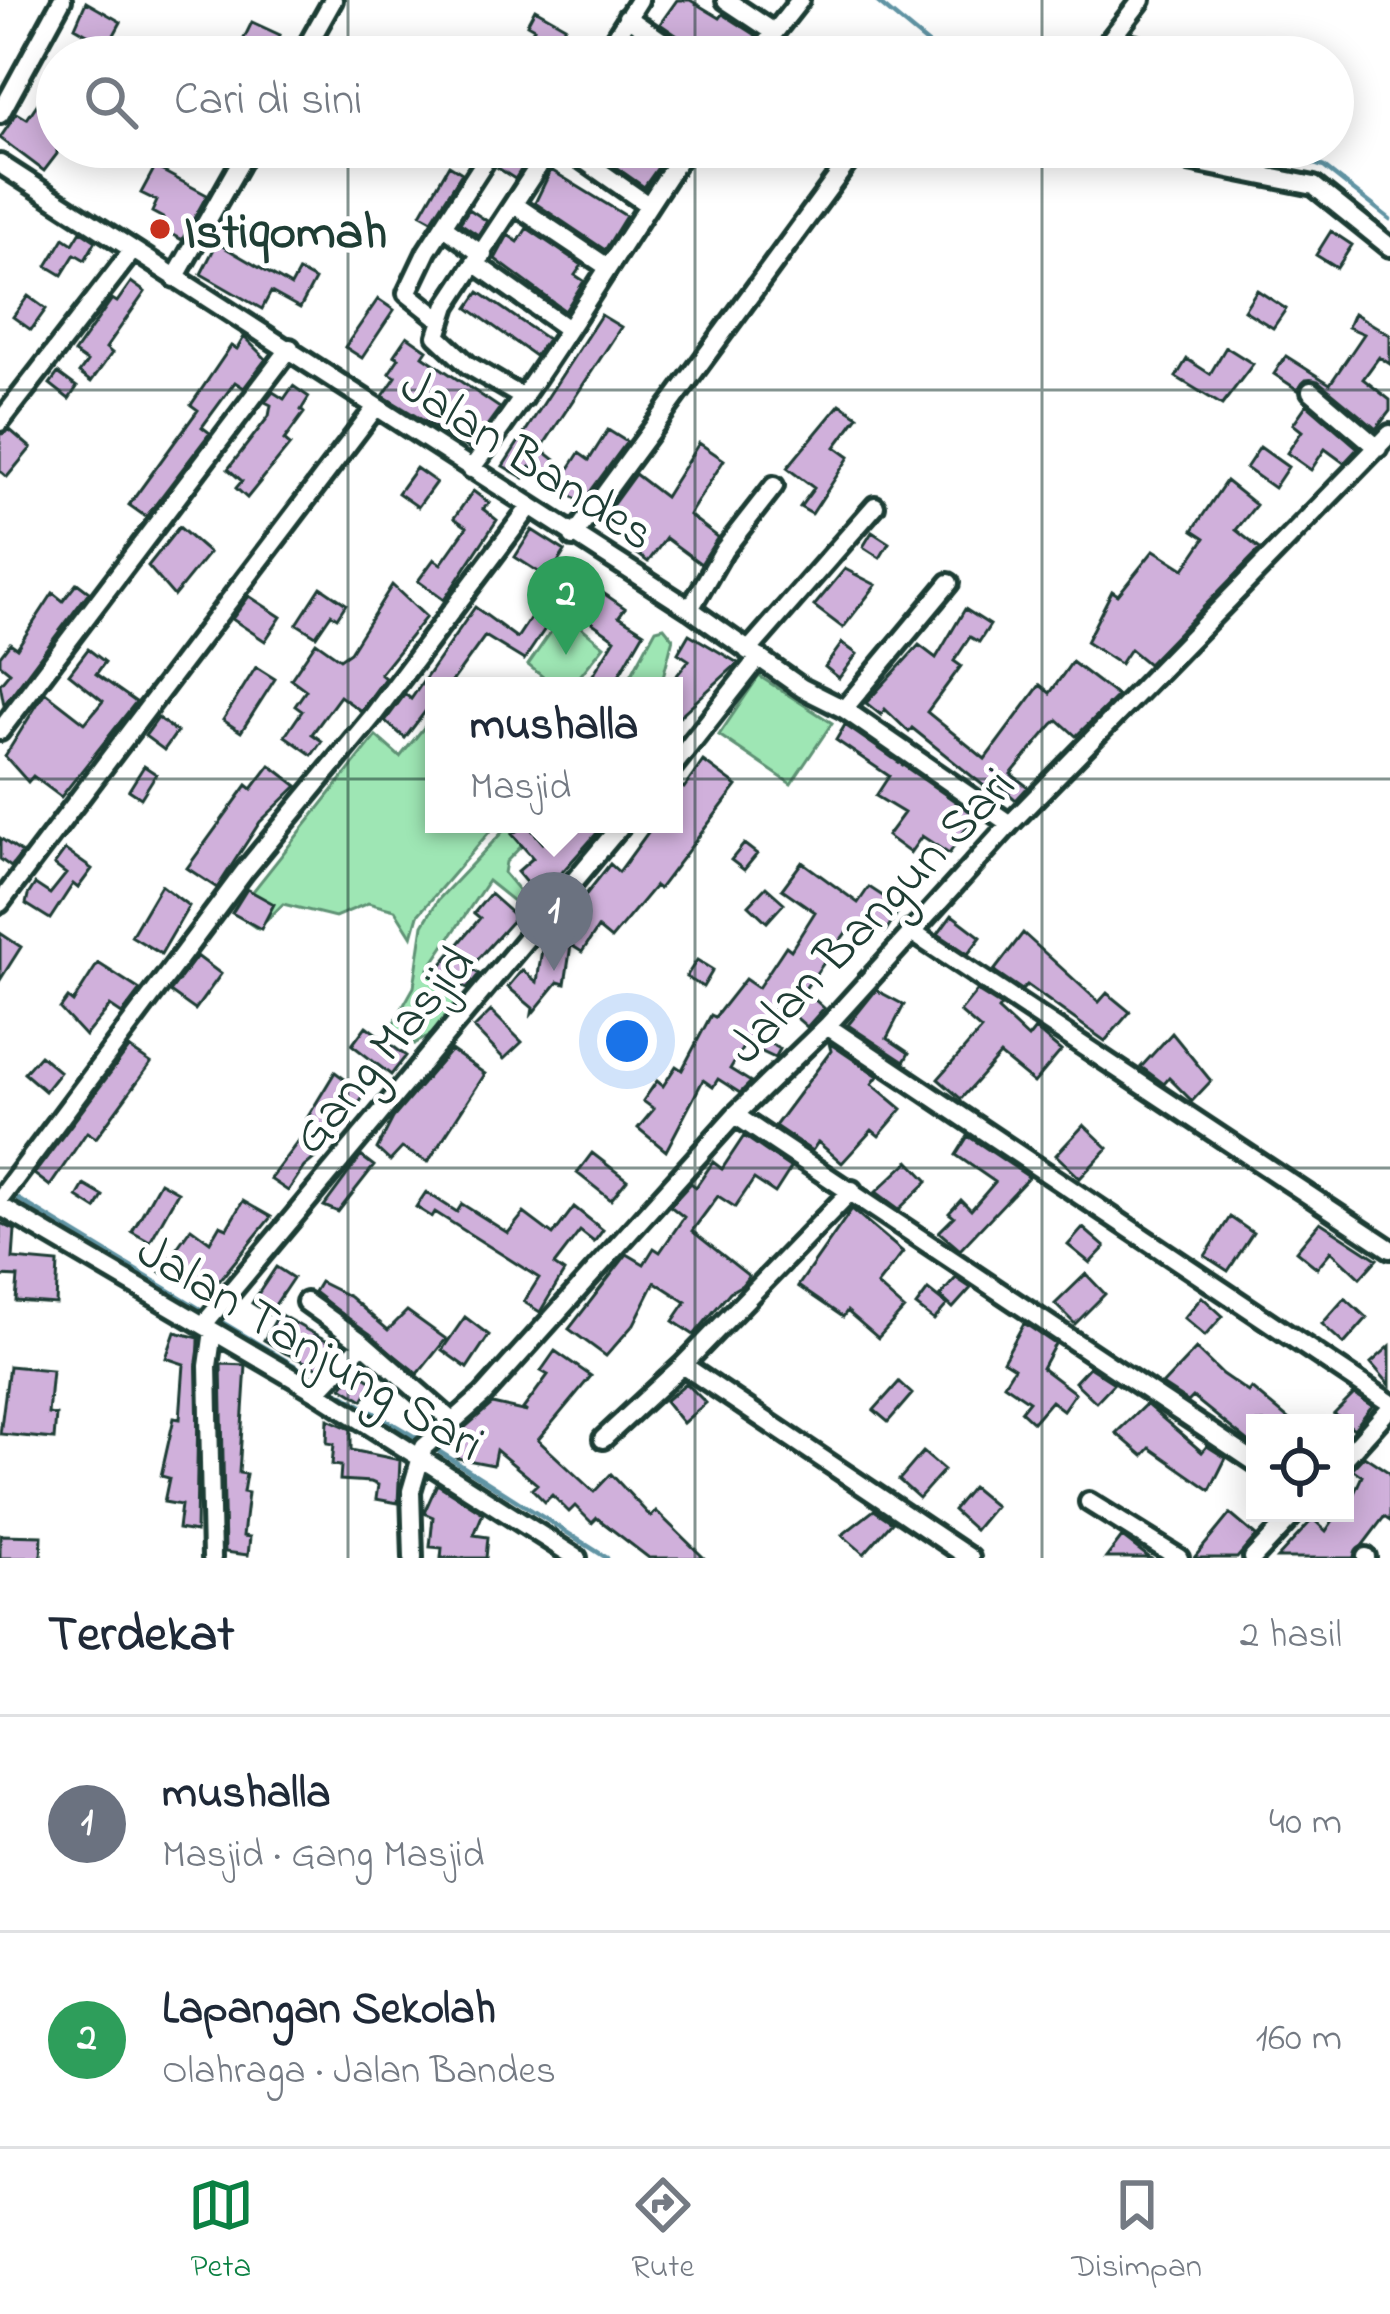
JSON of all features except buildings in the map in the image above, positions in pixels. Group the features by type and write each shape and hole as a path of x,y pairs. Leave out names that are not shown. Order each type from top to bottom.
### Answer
{"street":[{"path":"42,36 62,0"},
{"path":"313,36 333,0"},
{"path":"616,36 639,0"},
{"path":"726,0 774,32"},
{"path":"771,36 800,0"},
{"path":"1113,36 1141,0"},
{"path":"627,17 655,36"},
{"path":"0,114 36,48"},
{"name":"Jalan Bandes","path":"0,164 844,709 1010,824"},
{"path":"175,278 237,168"},
{"path":"441,320 407,293 480,168"},
{"path":"524,398 439,342 441,320 538,168"},
{"path":"595,168 648,205"},
{"path":"471,469 524,398 565,327 672,168"},
{"path":"573,537 844,168"},
{"path":"1223,168 1313,186 1390,247"},
{"path":"515,205 606,266"},
{"path":"443,226 565,327"},
{"path":"0,422 133,250"},
{"path":"0,731 290,348"},
{"path":"1311,391 1384,441"},
{"path":"0,903 376,407"},
{"name":"Jalan Bangun Sari","path":"424,1448 735,1115 827,1026 1010,824 1384,441"},
{"path":"690,609 724,550 774,486"},
{"path":"683,753 754,654 874,506"},
{"path":"2,1199 244,872 372,717 530,508"},
{"path":"844,709 949,583"},
{"name":"Gang Masjid","path":"208,1328 615,833"},
{"path":"910,931 1390,1249"},
{"path":"827,1026 1390,1406 1354,1448"},
{"path":"735,1115 1246,1456"},
{"path":"603,1438 683,1365 852,1190"},
{"name":"Jalan Tanjung Sari","path":"2,1199 208,1328 323,1386 424,1448 578,1558"},
{"path":"306,1302 363,1342 453,1422"},
{"path":"208,1328 212,1558"},
{"path":"323,1386 363,1342"},
{"path":"683,1365 970,1558"},
{"path":"412,1558 411,1491 424,1448"},
{"path":"1089,1502 1179,1558"},
{"path":"1253,1558 1286,1522"}],"green space":[{"path":"564,613 604,646 579,677 543,677 528,665"},
{"path":"664,627 673,638 663,677 630,677 656,629"},
{"path":"759,676 832,723 791,784 719,735"},
{"path":"425,726 425,833 488,833 418,915 412,937 395,910 368,903 335,917 283,904 258,929 235,914 376,736 400,757"},
{"path":"501,833 534,833 506,862 504,873 530,904 523,909 488,881 428,970 457,999 432,1034 414,1044 397,1038 391,1028 414,987 423,925 438,900"}],"waterway":[{"path":"875,0 919,36"},
{"path":"1325,168 1390,219"},
{"path":"10,1194 205,1312"},
{"path":"215,1318 319,1380"},
{"path":"328,1386 422,1441"},
{"path":"432,1447 607,1558"}],"place":[{"name":"Istiqomah","path":"160,229"},
{"name":"Lapangan Sekolah","path":"566,655"},
{"name":"mushalla","path":"554,971"}]}
